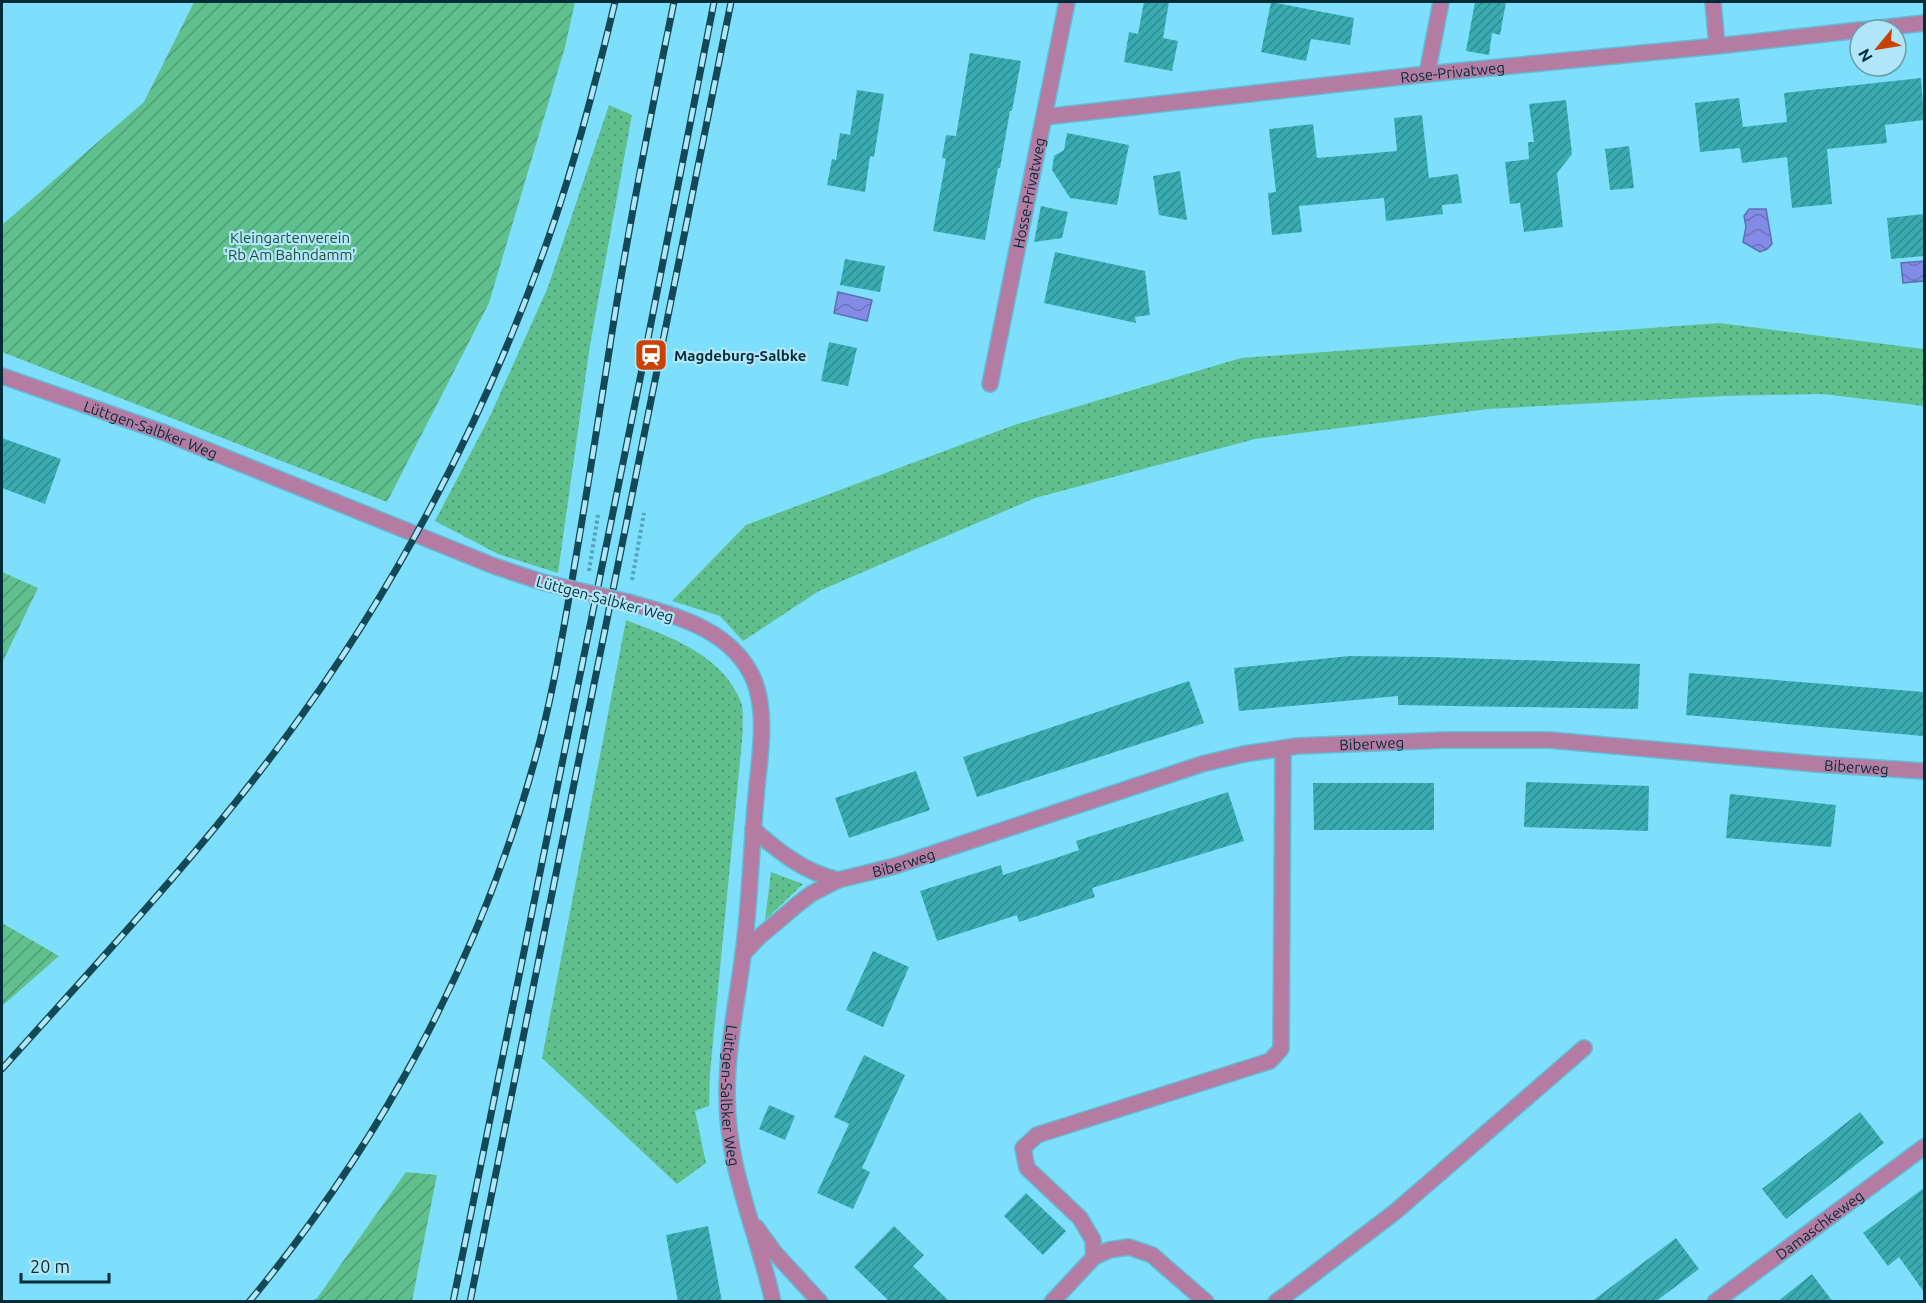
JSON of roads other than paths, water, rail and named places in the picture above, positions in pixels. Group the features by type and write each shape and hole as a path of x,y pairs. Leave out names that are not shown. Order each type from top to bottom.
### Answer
{"street":[{"name":"Hosse-Privatweg","path":"990,384 1067,2"},
{"path":"1427,74 1441,2"},
{"path":"1713,2 1717,46"},
{"name":"Rose-Privatweg","path":"1908,25 1924,23"},
{"name":"Rose-Privatweg","path":"1044,117 1427,74 1848,32"},
{"name":"Lüttgen-Salbker Weg","path":"2,376 165,433 494,566 542,582 663,612 701,627 731,647 750,673 760,704 760,747 743,954 730,1036 727,1098 734,1163 762,1257 772,1302"},
{"name":"Biberweg","path":"743,954 798,904 811,894 838,880 895,866 1202,764 1284,748 1445,740 1549,740 1815,764 1924,771"},
{"path":"1094,1257 1093,1240 1080,1218 1027,1168 1023,1148 1037,1135 1270,1061 1281,1049 1284,748"},
{"path":"753,829 802,867 838,880"},
{"path":"1276,1302 1395,1212 1584,1048"},
{"name":"Damaschkeweg","path":"1715,1302 1924,1147"},
{"path":"748,1215 775,1252 820,1302"},
{"path":"1052,1302 1094,1257 1109,1250 1129,1247 1152,1255 1206,1302"}],"water":[{"path":"1749,209 1766,209 1772,244 1760,252 1743,242 1746,227 1744,216"},
{"path":"1924,261 1924,281 1903,283 1901,263"},
{"path":"838,292 872,300 867,321 834,313"}],"railway":[{"path":"2,1069 145,910 248,787 323,685 401,560 470,430 528,294 571,170 615,2"},
{"path":"249,1302 297,1242 341,1179 420,1048 485,909 511,837 540,742 550,700 580,536 630,228 674,2"},
{"path":"453,1302 714,2"},
{"path":"470,1302 731,2"}],"place":[{"name":"Magdeburg-Salbke","path":"651,355"}],"park label":[{"name":"Kleingartenverein 'Rb Am Bahndamm'","path":"290,246"}]}
